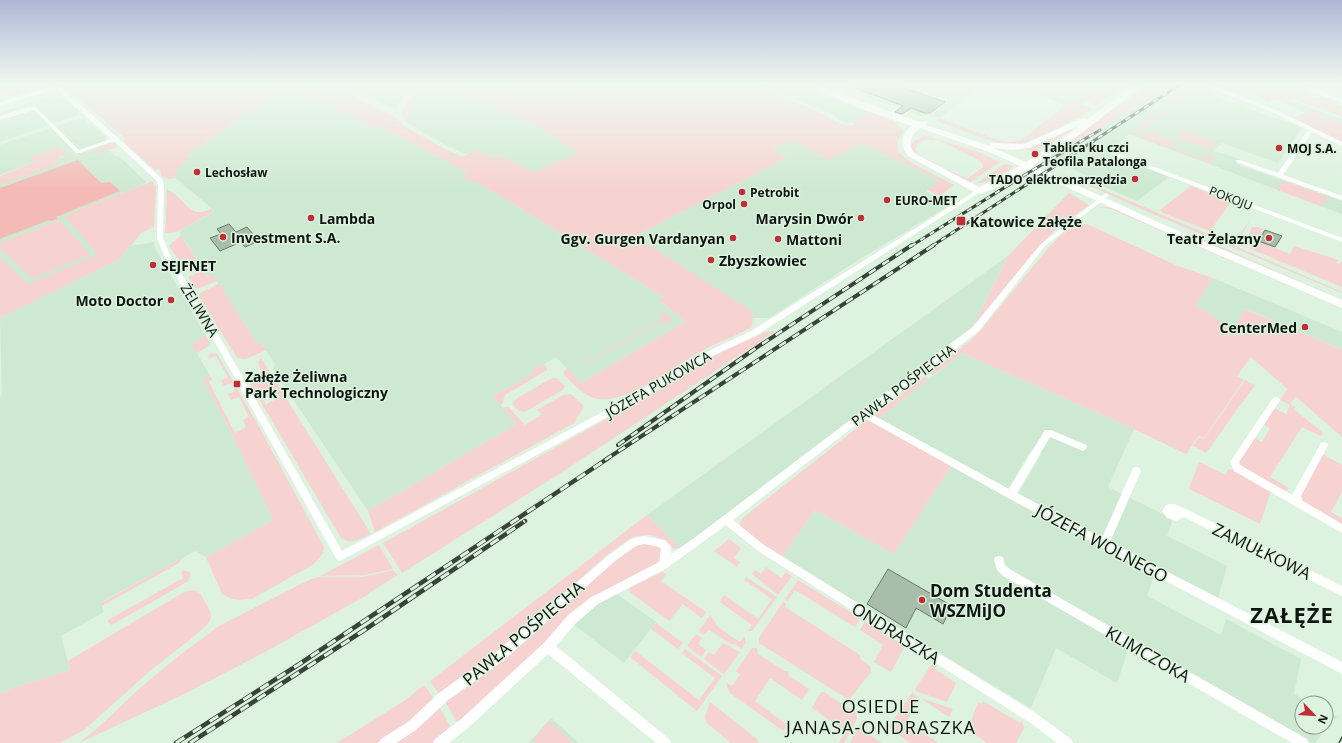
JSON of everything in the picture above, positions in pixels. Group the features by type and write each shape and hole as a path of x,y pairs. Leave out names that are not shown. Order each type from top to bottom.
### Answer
{"main road":[{"path":"894,119 906,126 920,131 961,139 995,151 1342,296"},
{"path":"898,119 920,131 1011,148 1027,146 1073,126 1086,119"},
{"name":"JÓZEFA PUKOWCA","path":"979,191 1006,178 1040,158 1076,134 1095,119"},
{"path":"920,131 906,145 906,150 912,156 979,191"},
{"path":"993,145 1103,197 1342,304"}],"street":[{"path":"45,119 78,152 116,139"},
{"name":"ŻELIWNA","path":"93,119 159,179 162,184 160,238 167,254 221,346 340,557"},
{"path":"1290,119 1342,144"},
{"path":"1279,176 1311,129"},
{"name":"POKOJU","path":"1120,156 1342,240"},
{"path":"1238,161 1342,198"},
{"path":"955,179 966,187 968,192 967,198"},
{"name":"JÓZEFA PUKOWCA","path":"340,557 630,401 699,359 754,333 979,191"},
{"name":"PAWŁA POŚPIECHA","path":"443,742 548,646 572,619 594,601 663,565 680,554 976,329 1043,245 1103,197"},
{"path":"1276,400 1234,462 1237,468 1342,530"},
{"name":"JÓZEFA WOLNEGO","path":"864,414 1011,495 1342,668"},
{"path":"1011,495 1048,432 1083,447"},
{"path":"1299,504 1296,496 1324,445"},
{"path":"1104,544 1136,471"},
{"name":"ZAMUŁKOWA","path":"1183,512 1342,591"},
{"name":"ONDRASZKA","path":"728,519 730,523 761,548 1033,718 1067,743"},
{"name":"PAWŁA POŚPIECHA","path":"385,743 412,726 437,702 500,657 612,558 634,542 652,540 662,543 673,552 680,554"},
{"path":"663,565 666,547"},
{"name":"KLIMCZOKA","path":"999,560 1001,567 1007,573 1303,743"},
{"path":"548,646 665,743"}],"shaded area":[{"path":"0,119 67,119 0,142"},
{"path":"84,119 106,137 106,140 103,143 107,149 115,156 120,157 147,183 65,216 99,254 28,285 0,257 0,185 57,164 55,161 57,159 67,155 59,147 30,157 34,162 0,175 0,145 76,120"},
{"path":"103,119 239,119 185,156 191,158 181,165 174,176 176,178 169,179 161,176 160,169 155,170 125,143 124,137"},
{"path":"239,119 356,119 376,128 380,126 468,173 461,176 484,186 665,298 660,302 686,321 581,383 556,357 532,371 534,374 493,396 517,424 368,511 273,369 275,364 262,344 257,343 213,276 208,277 179,231 215,211 173,176 181,165 190,158 184,157"},
{"path":"356,119 396,119 409,129 462,157 475,150 496,159 501,156 534,172 579,153 530,122 522,119 831,119 840,124 853,125 853,122 858,119 887,119 899,125 902,129 903,133 897,141 898,152 912,163 954,185 941,195 954,200 951,202 928,190 940,181 863,143 829,160 793,140 773,149 787,158 635,236 747,308 753,313 752,327 706,348 651,383 637,390 611,399 599,399 584,393 564,375 567,368 581,383 686,321 659,301 665,298 484,186 460,176 468,173 380,126 376,128"},
{"path":"410,119 522,119 530,122 579,153 534,172 501,156 496,159 475,150 466,154 447,146 405,121"},
{"path":"837,119 858,119 853,122 846,123"},
{"path":"941,119 1001,141 1012,142 1022,140 1048,119 1076,119 1032,140 1016,145 1009,145 989,140 967,133 937,120"},
{"path":"1101,119 1116,119 1048,158 1043,159"},
{"path":"1116,119 1150,119 1129,134 1110,152 1112,153 1111,155 1169,177 1137,201 1105,187 1083,174 1048,158"},
{"path":"1150,119 1157,119 1134,136 1129,134"},
{"path":"1157,119 1276,119 1302,128 1278,163 1222,143 1214,151 1240,159 1236,164 1342,201 1342,214 1134,136"},
{"path":"1295,119 1330,119 1342,123 1342,143"},
{"path":"1330,119 1342,119 1342,123"},
{"path":"1074,128 1045,148 1040,148 1032,152 1025,149"},
{"path":"1182,130 1216,143 1214,147 1210,148 1181,140 1177,137 1181,135 1179,131"},
{"path":"1148,131 1175,141 1170,147 1204,159 1209,154 1214,156 1209,161 1214,163 1212,164 1138,137 1142,137"},
{"path":"924,136 931,136 935,140 923,141 918,144 915,149 919,155 937,164 934,166 912,150 911,145 914,141"},
{"path":"793,139 829,160 863,143 941,181 926,191 950,205 860,259 769,318 752,318 753,313 635,236 787,158 773,149"},
{"path":"936,139 976,151 1000,162 969,183 944,171 947,169 967,179 983,167 981,161"},
{"path":"109,143 115,143 117,148 83,155 0,185 0,176 34,162 30,157 59,147 67,155 60,157 55,161 57,163 94,151"},
{"path":"78,160 99,181 102,183 110,182 120,191 56,217 58,219 51,221 49,220 0,239 0,188"},
{"path":"1008,164 1014,166 992,179 982,183 977,183 1003,165"},
{"path":"1081,180 1342,293 1141,209 1080,181"},
{"path":"153,181 156,187 154,227 141,233 120,259 0,318 0,257 28,284 98,254 64,216"},
{"path":"1284,181 1328,197 1322,206 1277,190"},
{"path":"1191,186 1229,201 1230,203 1210,231 1163,213 1160,210"},
{"path":"167,190 178,197 192,210 203,212 211,209 214,211 177,232 165,233"},
{"path":"1069,193 1089,205 1055,230 1040,245 973,326 1008,256"},
{"path":"1099,207 1107,207 1116,210 1277,281 1111,209"},
{"path":"59,220 90,254 32,279 0,248 0,243"},
{"path":"1250,220 1240,238 1244,245 1249,248 1251,246 1246,241 1252,227 1258,227 1264,229 1255,240 1290,254 1294,246 1339,260 1336,263 1340,264 1342,261 1342,287 1234,242"},
{"path":"1079,223 1089,225 1178,266 1213,278 1195,305 1217,319 1229,330 1229,337 1245,309 1342,350 1342,437 1251,357 1237,376 1244,380 1204,438 1199,436 1186,454 1134,429 962,353 933,375 928,373 970,341 980,331 1049,247 1061,235"},
{"path":"1163,225 1209,242 1342,299 1195,239"},
{"path":"181,235 201,266 186,271 169,246"},
{"path":"154,242 155,248 163,261 160,263 165,271 168,270 205,335 193,346 210,376 203,380 234,438 273,520 206,557 195,551 101,602 104,612 61,636 70,670 13,688 0,695 0,398 2,394 0,318 120,259 129,246"},
{"path":"1008,256 973,326 725,516 680,548 647,515"},
{"path":"203,270 207,277 213,275 217,281 196,289 188,277"},
{"path":"1213,278 1342,332 1342,350 1246,309 1230,337 1217,319 1195,305"},
{"path":"219,284 257,343 262,344 266,350 246,359 237,358 199,296 200,293"},
{"path":"663,313 671,316 671,321 667,323 659,322 586,363 585,362 663,318 658,316"},
{"path":"776,331 556,476 402,573 383,543 668,385 721,352 766,332"},
{"path":"205,335 210,343 207,347 197,353 192,346"},
{"path":"212,353 217,354 257,423 324,547 323,553 314,564 252,599 232,599 222,594 206,557 273,520 232,434 203,380 210,376 212,379 209,382 235,433 246,427 243,420 249,417 239,397 231,400 228,394 235,391 231,383 224,386 221,381 228,377 216,356 209,359 208,356"},
{"path":"962,353 1134,429 1108,487 1122,494 1102,540 1018,495 1042,453 1032,448 1008,489 878,419"},
{"path":"261,358 371,534 352,541 341,538 249,382 251,378 261,372 258,362","holes":["275,389 280,397 266,404 261,395"]},
{"path":"544,364 547,370 505,395 502,404 500,405 493,396 533,374 531,371"},
{"path":"924,377 929,379 878,419 873,416"},
{"path":"552,378 556,378 565,386 564,389 525,412 519,411 512,404 516,399"},
{"path":"1245,380 1255,385 1206,453 1193,446 1199,437 1204,439"},
{"path":"1287,389 1296,396 1290,404 1296,408 1294,409 1323,433 1321,436 1302,427 1270,477 1289,488 1284,494 1237,463 1254,438 1262,442 1270,428 1263,424 1274,408 1286,414 1290,405 1280,400"},
{"path":"571,394 584,406 574,423 375,532 368,511 517,424 503,408 508,407 525,425 542,414 537,410 563,395"},
{"path":"867,420 951,466 894,554 815,510 781,558 740,526 744,517"},
{"path":"1322,454 1342,465 1342,492 1331,512 1342,518 1342,527 1304,506 1299,498"},
{"path":"1199,462 1226,475 1228,469 1236,470 1271,491 1260,524 1189,489"},
{"path":"951,466 1023,506 1155,573 1147,596 1221,635 1226,619 1301,659 1294,694 1296,695 1294,695 1294,735 1321,735 1315,743 1307,743 1131,642 1117,683 1056,648 1031,708 781,558 815,510 894,554"},
{"path":"1128,497 1173,519 1167,536 1227,566 1217,602 1107,544"},
{"path":"647,515 680,548 675,549 662,539 651,535 631,538 608,554 498,653 440,695 430,681"},
{"path":"729,539 741,548 734,558 740,562 737,567 714,551"},
{"path":"645,542 662,547 661,563 593,599 547,644 458,724 445,701 615,559 635,545"},
{"path":"379,545 393,569 364,575 320,576"},
{"path":"182,558 179,563 102,606 101,603"},
{"path":"766,567 781,578 786,572 792,576 778,595 752,574 755,570 761,574"},
{"path":"184,570 189,572 191,575 187,582 112,625 108,622 108,620 183,578 181,572"},
{"path":"393,570 398,575 369,594 265,652 182,695 79,743 101,725 141,687 219,626 311,579 318,577 363,577"},
{"path":"662,572 666,574 661,581 706,612 702,618 683,604 669,621 630,592 629,589 631,587"},
{"path":"746,577 777,597 752,631 748,631 752,625 720,602 724,595 758,619 772,599 744,580"},
{"path":"798,580 860,618 855,627 795,590 788,601 785,599"},
{"path":"193,590 200,593 210,611 211,618 207,625 151,670 84,730 59,743 0,743 0,695 13,688 70,670 68,661 184,592"},
{"path":"617,594 656,622 624,663 573,624 597,604"},
{"path":"783,602 786,604 785,607 860,655 860,659 870,666 871,672 849,700 759,643 759,638"},
{"path":"710,615 719,628 740,642 744,636 746,642 742,649 709,630 704,635 699,631"},
{"path":"865,621 905,646 891,672 874,662 883,645 860,630"},
{"path":"656,623 683,643 678,649 651,629"},
{"path":"696,634 702,638 698,644 706,650 701,657 687,646"},
{"path":"723,643 740,652 724,674 704,659 709,652 714,655"},
{"path":"752,648 757,648 758,654 785,671 788,671 789,676 809,689 802,700 770,678 755,701 787,725 784,730 730,693 727,687 727,683 732,686 740,675 736,671"},
{"path":"685,649 722,676 697,711 630,657 635,651 699,700 715,678 682,653"},
{"path":"933,663 937,665 935,669 956,683 947,702 916,691 915,689"},
{"path":"424,685 434,699 411,721 377,743 337,743 404,701"},
{"path":"821,692 824,692 856,713 857,719 844,743 839,743 845,731 812,708"},
{"path":"912,693 919,697 907,721 938,743 910,743 890,728 890,725"},
{"path":"920,698 953,709 949,717"},
{"path":"983,701 1020,723 1022,721 1024,728 1016,743 987,743 968,730 978,702 982,704"},
{"path":"710,702 757,739 758,743 731,743 707,723 705,717"},
{"path":"438,705 450,726 447,729 448,732 433,743 391,743"},
{"path":"1334,715 1338,717 1334,720"},
{"path":"551,718 579,743 529,743"},
{"path":"862,720 866,721 862,729 881,743 850,743"},
{"path":"549,721 573,743 536,743 533,740"}],"building":[{"name":"Investment S.A.","path":"229,224 236,232 247,227 259,241 245,247 241,242 220,251 210,238 221,234 217,229"},
{"name":"Teatr Żelazny","path":"1265,230 1282,236 1275,247 1258,241"},
{"name":"Dom Studenta WSZMiJO","path":"888,569 952,606 943,624 916,608 906,628 867,604"}],"tram line":[{"path":"1339,743 1342,737"}],"railway":[{"path":"932,246 1128,119"},
{"path":"911,246 1100,130"},
{"path":"618,445 756,348 912,245"},
{"path":"605,460 934,245"},
{"path":"176,743 298,665 607,459"},
{"path":"190,743 366,629 525,521"}],"place":[{"name":"MOJ S.A.","path":"1279,148"},
{"name":"Tablica ku czci Teofila Patalonga","path":"1035,154"},
{"name":"Lechosław","path":"197,172"},
{"name":"TADO elektronarzędzia","path":"1135,179"},
{"name":"Petrobit","path":"742,192"},
{"name":"EURO-MET","path":"887,200"},
{"name":"Orpol","path":"744,204"},
{"name":"Lambda","path":"311,218"},
{"name":"Marysin Dwór","path":"861,218"},
{"name":"Katowice Załęże","path":"961,221"},
{"name":"Investment S.A.","path":"223,237"},
{"name":"Ggv. Gurgen Vardanyan","path":"733,238"},
{"name":"Teatr Żelazny","path":"1269,238"},
{"name":"Mattoni","path":"778,239"},
{"name":"Zbyszkowiec","path":"711,260"},
{"name":"SEJFNET","path":"153,265"},
{"name":"Moto Doctor","path":"171,300"},
{"name":"CenterMed","path":"1305,327"},
{"name":"Załęże Żeliwna Park Technologiczny","path":"237,384"},
{"name":"Dom Studenta WSZMiJO","path":"922,600"}],"district":[{"name":"ZAŁĘŻE","path":"1292,614"},
{"name":"OSIEDLE JANASA-ONDRASZKA","path":"881,716"}]}
